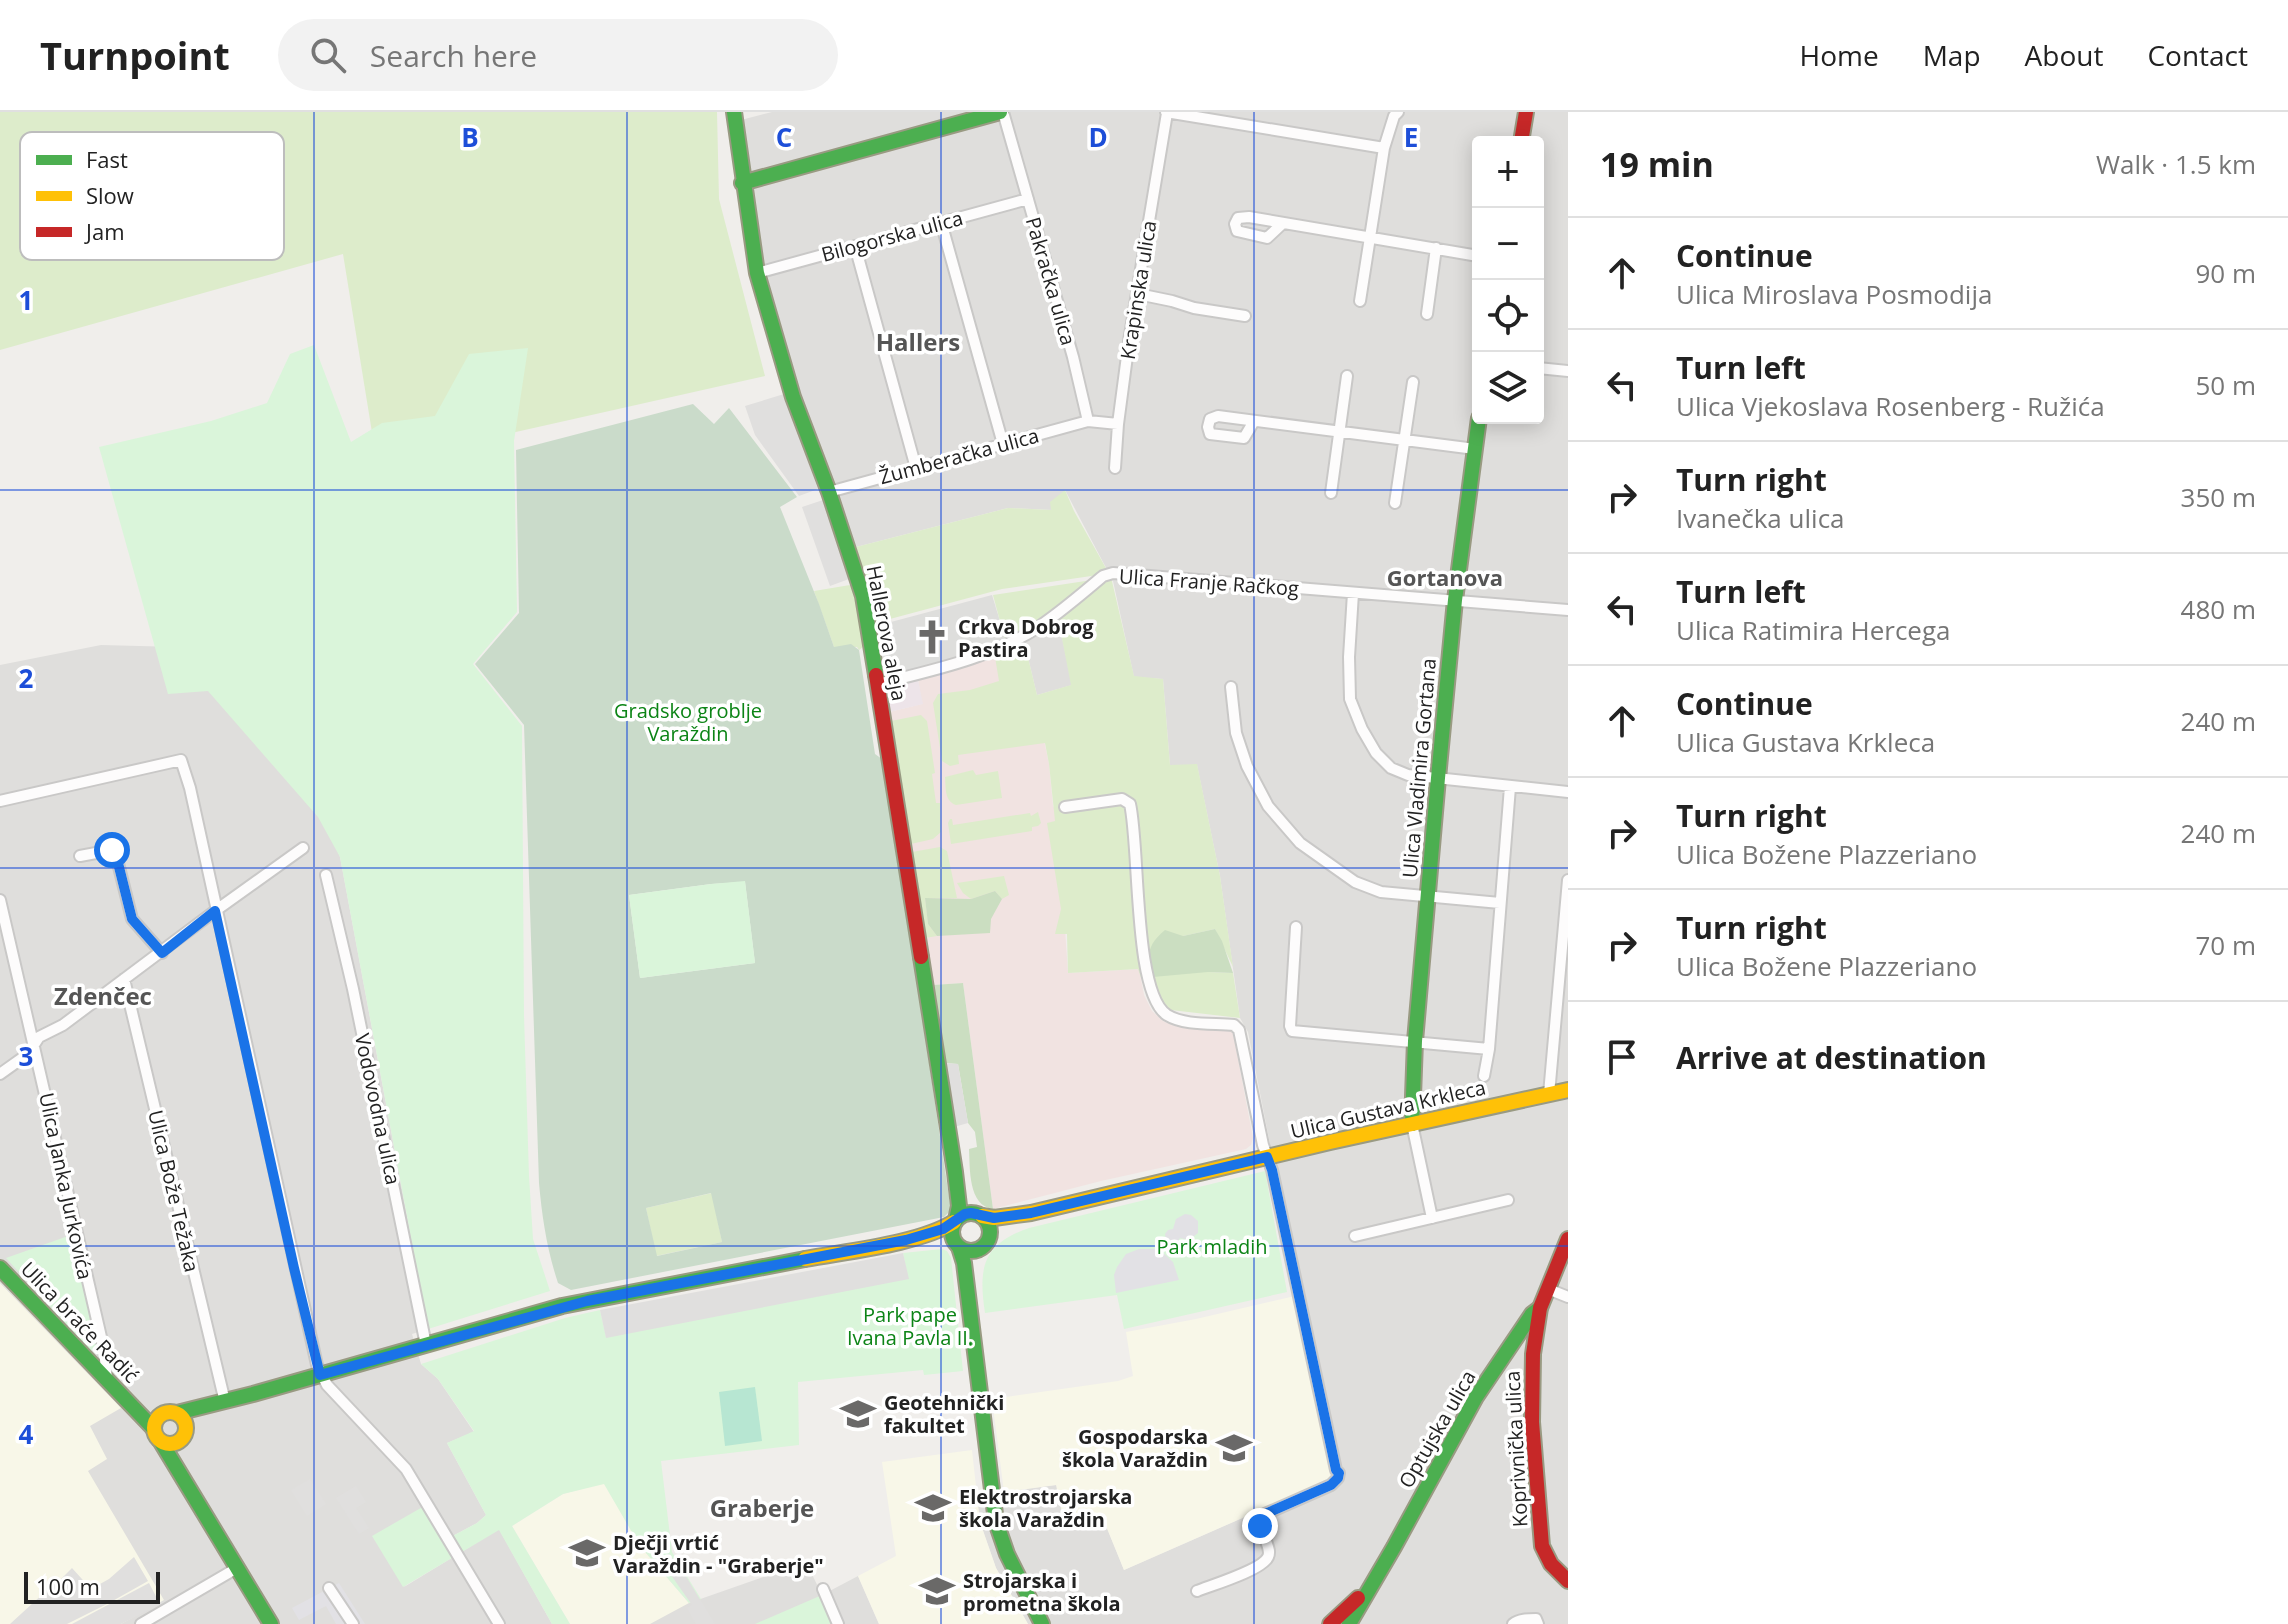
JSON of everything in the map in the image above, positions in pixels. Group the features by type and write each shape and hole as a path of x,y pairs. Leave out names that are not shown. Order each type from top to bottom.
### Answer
{"main road":[{"name":"Hallerova aleja","path":"734,112 757,273 793,397 829,492 863,596 955,1172 959,1206 955,1221"},
{"path":"742,183 1002,112"},
{"path":"1522,136 1526,112"},
{"name":"Ulica Vladimira Gortana","path":"1412,1124 1415,1041 1438,778 1455,600 1478,424"},
{"name":"Ulica Gustava Krkleca","path":"979,1215 994,1218 1031,1213 1568,1090"},
{"name":"Hallerova aleja","path":"955,1172 967,1201 979,1215"},
{"name":"Ulica Gustava Krkleca","path":"984,1243 998,1230 1031,1213"},
{"path":"219,1403 192,1423 181,1441 171,1445 158,1436 157,1420 171,1413 219,1403 587,1301 906,1240 942,1230 965,1214 979,1215 989,1226 974,1263 970,1306"},
{"path":"955,1221 952,1233 964,1263 996,1522 1007,1554 1042,1624"},
{"path":"1533,1354 1540,1308 1568,1239"},
{"path":"906,1240 948,1241 969,1251 984,1243"},
{"name":"Ulica braće Radić","path":"0,1268 132,1404 158,1436 271,1624"},
{"path":"1501,1360 1532,1314 1540,1308"},
{"name":"Optujska ulica","path":"1349,1624 1476,1397 1501,1360 1514,1354 1533,1354"},
{"name":"Koprivnička ulica","path":"1533,1354 1532,1422 1542,1546 1551,1564 1568,1581"},
{"name":"Ulica braće Radić","path":"132,1404 154,1412 171,1413"},
{"path":"171,1413 186,1424 185,1435"},
{"name":"Ulica braće Radić","path":"185,1435 179,1448 187,1482"},
{"name":"Optujska ulica","path":"1330,1624 1358,1598 1381,1569"}],"street":[{"name":"Pakračka ulica","path":"1002,112 1073,357 1088,421"},
{"path":"1360,301 1384,148 1398,112"},
{"path":"1167,113 1384,148"},
{"name":"Krapinska ulica","path":"1115,468 1118,424 1167,113"},
{"name":"Bilogorska ulica","path":"757,273 1028,199"},
{"path":"941,222 1003,444"},
{"path":"1283,223 1472,255"},
{"path":"855,246 916,468"},
{"path":"1427,314 1436,248"},
{"path":"1138,294 1194,308 1245,316"},
{"path":"1544,369 1568,371"},
{"path":"1331,493 1347,376"},
{"path":"1395,503 1413,382"},
{"path":"1088,421 1118,424"},
{"name":"Žumberačka ulica","path":"829,492 1088,421"},
{"path":"1254,421 1475,449"},
{"name":"Ulica Franje Račkog","path":"878,684 962,662 1009,643 1039,626 1103,576 1113,573 1568,610"},
{"path":"1353,593 1350,699 1376,753 1391,768 1408,775 1568,792"},
{"path":"1231,687 1236,733 1247,766 1268,806 1300,843 1355,882 1381,892 1500,903"},
{"path":"0,801 181,760 320,1375 406,1469 499,1624"},
{"path":"1484,1076 1489,1049 1510,787"},
{"path":"1065,807 1122,799 1130,804 1145,964 1154,998 1161,1010 1179,1020 1237,1027 1339,1473 1331,1485 1261,1518 1260,1526 1269,1552 1267,1560 1258,1567 1197,1591"},
{"path":"0,1074 28,1054 39,1037 63,1025 303,848"},
{"path":"80,856 112,850 116,855 132,919 162,953"},
{"name":"Vodovodna ulica","path":"326,875 360,1019 426,1345"},
{"path":"1549,1094 1568,880"},
{"name":"Ulica Janka Jurkovića","path":"0,900 5,940 34,1046 84,1274 104,1350 107,1379"},
{"path":"1296,927 1292,1031 1489,1049"},
{"name":"Ulica Bože Težaka","path":"124,979 219,1403"},
{"path":"1412,1124 1432,1218"},
{"path":"1355,1236 1508,1200"},
{"path":"1548,1289 1568,1297"},
{"path":"141,1624 237,1568"},
{"path":"329,1588 353,1624"},
{"path":"823,1589 838,1624"},
{"path":"1513,1624 1516,1621 1537,1622"}],"shaded area":[{"path":"772,112 1568,112 1568,1624 1028,1624 996,1568 980,1522 976,1495 1056,1485 1102,1516 1124,1570 1331,1479 1336,1470 1267,1157 1270,1144 1248,1032 1240,1018 1220,876 1197,765 1170,765 1163,679 1134,677 1113,581 1065,490 1052,510 1008,508 856,547 804,405 761,256 741,120"},
{"path":"784,394 818,489 799,496 755,435 745,406"},
{"path":"823,500 849,579 830,586 802,507"},
{"path":"992,595 1006,641 980,652 884,679 876,626"},
{"path":"1058,618 1072,685 1037,695 1025,645 1020,645 1020,642"},
{"path":"1020,642 1038,711 1049,764 1053,806 1057,812 1068,973 1139,969 1144,995 1152,1011 1163,1021 1175,1026 1229,1029 1233,1033 1253,1138 1246,1149 993,1209 963,983 933,985 889,712 922,704 918,680 961,668"},
{"path":"101,645 255,649 340,857 428,1329 412,1334 421,1364 438,1379 474,1432 447,1443 486,1515 447,1539 404,1587 499,1529 552,1624 0,1624 0,665"},
{"path":"918,680 923,704 889,712 886,688"},
{"path":"943,1063 958,1064 968,1123 954,1127"},
{"path":"1185,1214 1198,1221 1198,1233 1189,1240 1180,1238 1176,1243 1169,1243 1165,1234 1173,1229 1176,1219"},
{"path":"1139,1249 1162,1252 1173,1262 1179,1280 1116,1293 1114,1275 1117,1267 1126,1254"},
{"path":"903,1253 909,1279 606,1338 600,1310"},
{"path":"0,1283 121,1408 90,1426 107,1459 88,1471 164,1600 121,1624 0,1624"},
{"name":"Gospodarska škola Varaždin","path":"1295,1296 1331,1479 1124,1570 1102,1516 1065,1527 1056,1485 1004,1492 992,1399 1118,1381 1133,1376 1126,1332"},
{"path":"972,1450 980,1522 996,1568 1028,1624 879,1624 858,1576 896,1556 882,1462"},
{"path":"310,1479 326,1504 307,1516 291,1490"},
{"name":"Dječji vrtić Varaždin - \"Graberje\"","path":"604,1483 640,1546 689,1603 650,1624 570,1624 512,1526 563,1494"},
{"path":"356,1486 366,1502 356,1508 369,1528 359,1534 336,1498"},
{"path":"630,1530 689,1603 806,1562 822,1595 858,1576 879,1624 570,1624"},
{"path":"669,1554 715,1624 696,1624 687,1608 692,1605 659,1558"},
{"path":"134,1557 148,1581 109,1603 67,1624 10,1624 57,1581 61,1586 61,1579 72,1568 91,1589 109,1579"},
{"path":"149,1583 160,1604 121,1624 72,1624"},
{"path":"339,1583 365,1624 336,1624 326,1606 299,1620 292,1608"}],"green space":[{"path":"0,112 717,112 719,199 765,376 377,463 343,254 0,350"},
{"path":"314,345 351,442 382,423 435,416 469,354 528,348 514,441 517,612 473,664 522,726 524,1015 529,1176 533,1239 550,1291 428,1329 340,857 318,817 208,691 168,694 99,447 211,421 267,403 290,354"},
{"name":"Gradsko groblje Varaždin","path":"693,404 714,424 729,408 797,497 780,507 834,647 851,644 859,650 875,754 882,759 951,1210 944,1217 571,1290 558,1283 546,1233 539,1183 524,725 475,664 519,613 516,450","holes":["745,882 755,963 640,978 629,895","711,1193 722,1242 657,1256 646,1208"]},
{"path":"1065,490 1107,570 1098,575 1002,589 875,623 856,547 1008,508 1051,510 1050,502"},
{"path":"1111,577 1134,676 1163,679 1170,765 1197,764 1220,876 1233,967 1215,929 1183,936 1208,972 1233,973 1240,1018 1171,1010 1161,1000 1153,978 1141,978 1138,969 1068,973 1067,934 1055,934 1061,909 1047,823 1055,821 1045,743 958,755 959,764 950,766 942,761 933,703 938,694 970,690 999,681 995,657 1020,645 1025,645 1037,695 1071,685 1058,618"},
{"path":"1092,580 1036,623 1013,637 1007,633 1005,640 993,595"},
{"path":"853,586 864,646 859,650 857,647 834,647 814,591"},
{"path":"921,715 927,721 936,803 940,803 941,832 933,839 911,844 891,721"},
{"path":"973,770 976,775 998,771 1002,798 952,803 946,793 945,777"},
{"path":"1038,812 1041,823 1032,827 1032,831 951,844 950,819 953,825 1030,813 1031,816"},
{"path":"940,847 947,851 957,898 925,898 928,924 937,936 925,938 912,852"},
{"path":"1004,876 1009,895 1002,899 995,891 971,899 957,883"},
{"path":"745,881 755,963 640,978 629,895"},
{"path":"995,891 1002,899 991,919 990,933 937,936 928,924 925,898 971,899"},
{"path":"1215,929 1233,973 1153,977 1149,963 1151,946 1165,930 1183,936"},
{"path":"963,983 993,1209 979,1201 972,1185 969,1149 977,1147 975,1132 968,1123 958,1064 945,1063 933,985"},
{"name":"Park mladih","path":"1265,1171 1287,1292 1124,1329 1117,1295 985,1313 982,1283 987,1259 993,1250 1014,1234"},
{"path":"712,1193 722,1242 656,1256 646,1208"},
{"path":"71,1235 99,1344 91,1351 6,1258"},
{"name":"Park pape Ivana Pavla II.","path":"942,1249 951,1258 963,1371 924,1375 923,1370 798,1382 799,1445 661,1461 672,1552 701,1599 689,1603 640,1546 604,1484 563,1494 512,1526 570,1624 552,1624 499,1530 403,1587 372,1536 426,1505 447,1539 486,1515 447,1443 474,1431 438,1379 421,1364 565,1318 600,1310 606,1337 908,1278 903,1253"},
{"path":"755,1387 762,1441 725,1446 719,1392"},
{"path":"822,1595 835,1624 755,1624"}],"traffic: fast":[{"path":"734,112 757,273 793,397 829,492 863,596 876,675"},
{"path":"742,183 1000,112"},
{"path":"1412,1124 1415,1041 1438,778 1455,600 1478,424"},
{"path":"921,957 955,1172 959,1206 956,1220"},
{"path":"971,1213 984,1219 990,1232 984,1245 971,1251 958,1245 952,1232 958,1219 971,1213"},
{"path":"959,1247 964,1263 996,1522 1007,1554 1042,1624"},
{"path":"177,1413 562,1306 805,1259"},
{"path":"0,1268 154,1429"},
{"path":"1349,1624 1476,1397 1532,1314 1540,1308"},
{"path":"161,1442 271,1624"}],"traffic: slow":[{"path":"982,1216 994,1218 1031,1213 1330,1142 1568,1090"},
{"path":"805,1259 903,1241 954,1222"},
{"path":"170,1412 182,1416 186,1428 182,1440 170,1444 158,1440 154,1428 158,1416 170,1412"}],"traffic: jam":[{"path":"1522,136 1526,112"},
{"path":"876,675 921,957"},
{"path":"1568,1239 1540,1308 1533,1354 1532,1422 1542,1546 1551,1564 1568,1581"},
{"path":"1330,1624 1358,1598"}],"place":[{"name":"Crkva Dobrog Pastira","path":"932,637"},
{"name":"Geotehnički fakultet","path":"858,1414"},
{"name":"Gospodarska škola Varaždin","path":"1234,1448"},
{"name":"Elektrostrojarska škola Varaždin","path":"933,1508"},
{"name":"Dječji vrtić Varaždin - \"Graberje\"","path":"587,1553"},
{"name":"Strojarska i prometna škola","path":"937,1591"}],"district":[{"name":"Hallers","path":"918,341"},
{"name":"Gortanova","path":"1445,577"},
{"name":"Zdenčec","path":"103,995"},
{"name":"Graberje","path":"762,1507"}],"route":[{"path":"112,850 116,855 132,919 162,953 215,911 320,1375 562,1306 906,1240 943,1229 965,1214 994,1218 1031,1213 1267,1157 1339,1473 1331,1485 1265,1514 1260,1526"}]}
